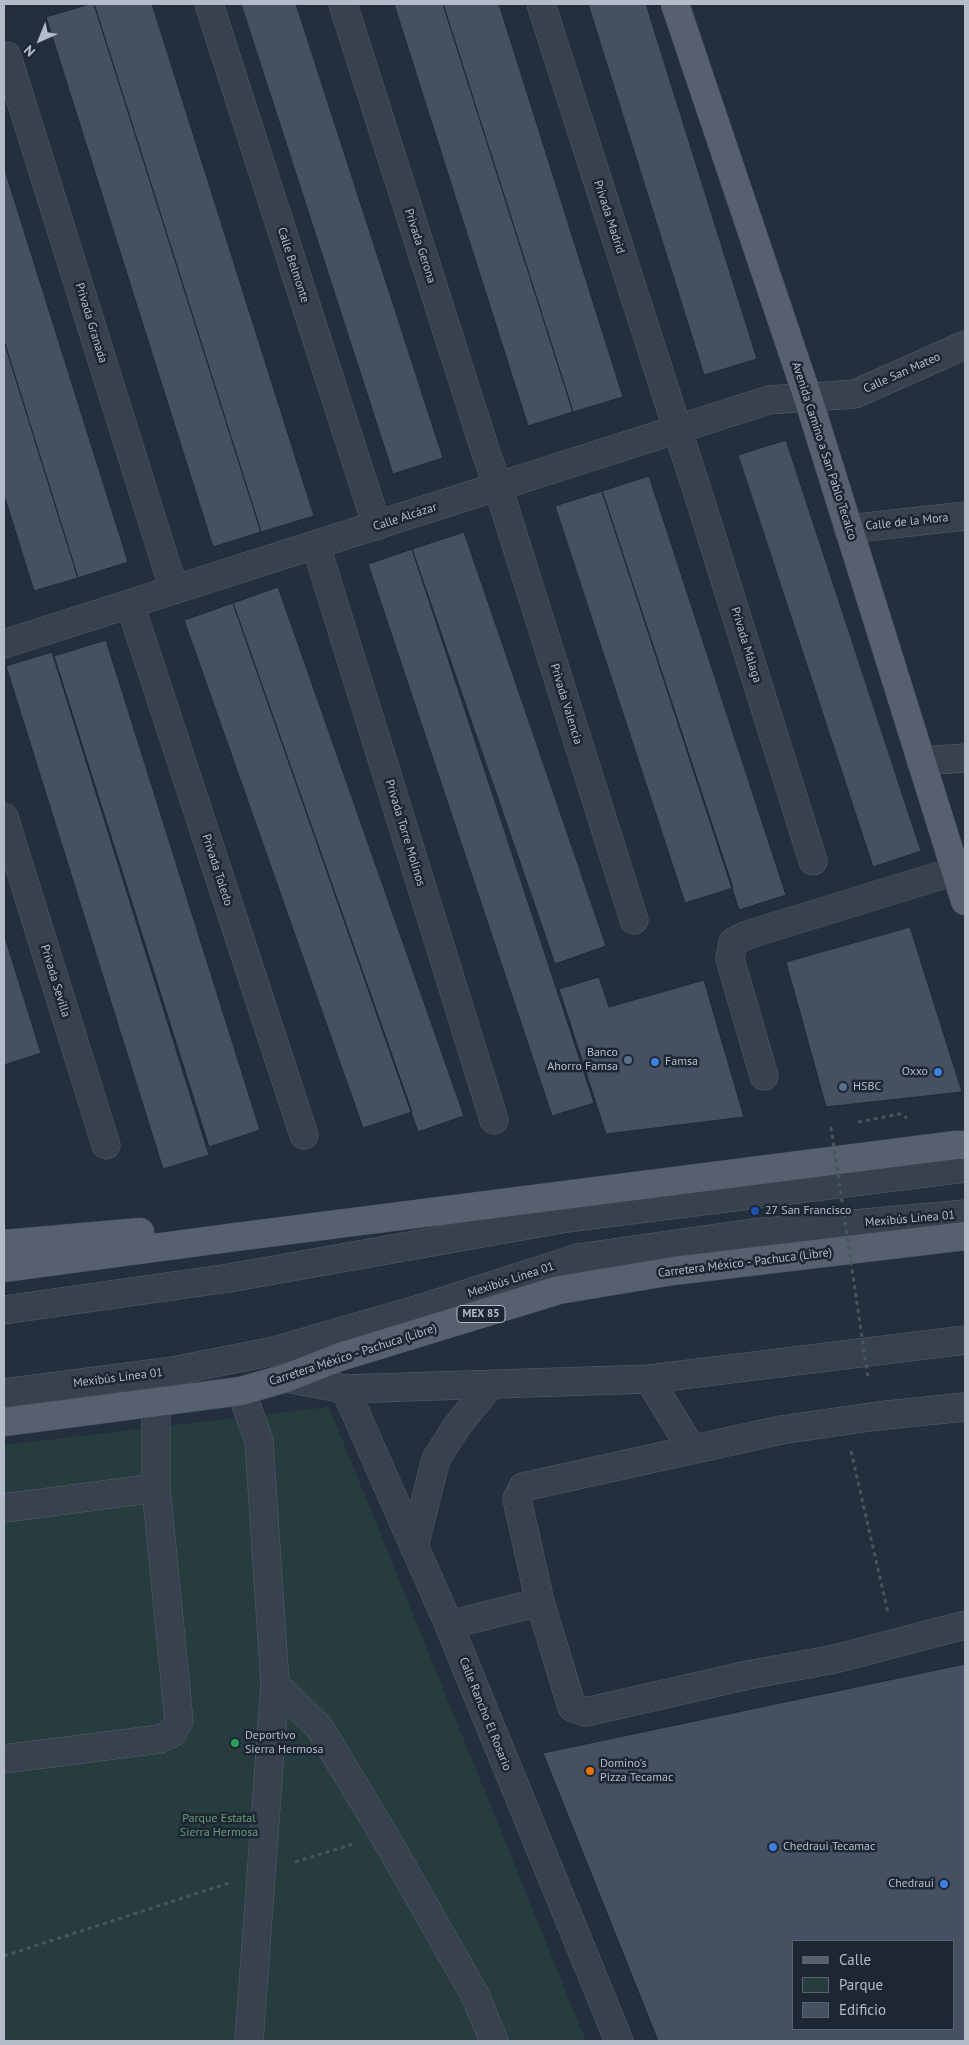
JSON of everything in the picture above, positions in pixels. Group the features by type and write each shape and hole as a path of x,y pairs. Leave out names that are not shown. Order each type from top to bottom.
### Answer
{"main road":[{"name":"Avenida Camino a San Pablo Tecalco","path":"674,4 808,398 921,761 960,871 965,901"},
{"path":"4,1268 965,1145"},
{"path":"4,1244 147,1232 236,1237"},
{"name":"Carretera México - Pachuca (Libre)","path":"4,1422 241,1391 286,1378 340,1357 559,1290 673,1271 965,1236"}],"street":[{"name":"Calle Belmonte","path":"209,4 377,526"},
{"name":"Privada Gerona","path":"342,4 498,488"},
{"name":"Privada Madrid","path":"541,4 677,430"},
{"name":"Privada Granada","path":"7,56 174,590"},
{"name":"Calle San Mateo","path":"808,398 855,394 965,345"},
{"name":"Calle Alcázar","path":"4,644 769,400 808,398"},
{"name":"Privada Málaga","path":"677,430 813,861"},
{"name":"Privada Valencia","path":"498,488 634,920"},
{"name":"Calle de la Mora","path":"848,529 965,516"},
{"name":"Privada Torre Molinos","path":"316,546 494,1120"},
{"name":"Privada Toledo","path":"130,604 304,1135"},
{"path":"921,761 965,758"},
{"name":"Privada Sevilla","path":"4,817 106,1145"},
{"path":"764,1076 730,958 733,942 747,935 960,871"},
{"path":"4,1310 229,1278 567,1218 965,1168"},
{"name":"Mexibús Línea 01","path":"4,1393 173,1371 274,1351 413,1311 578,1258 752,1233 965,1214"},
{"path":"286,1378 345,1389 649,1379 965,1340"},
{"path":"649,1379 692,1450"},
{"path":"414,1547 436,1459 456,1426 491,1384"},
{"name":"Calle Rancho El Rosario","path":"345,1389 449,1625 620,2041"},
{"path":"241,1391 258,1441 275,1684 249,2041"},
{"path":"4,1758 160,1739 172,1734 179,1721 156,1488 156,1403"},
{"path":"965,1407 780,1430 523,1487 517,1498 540,1602 572,1707 586,1712 748,1675 835,1659 965,1625"},
{"path":"4,1508 156,1488"},
{"path":"449,1625 540,1602"},
{"path":"275,1684 319,1727 384,1835 475,1995 494,2041"}],"path":[{"path":"857,1122 900,1114"},
{"path":"840,1126 831,1127 868,1378"},
{"path":"844,1421 895,1644"},
{"path":"4,1956 384,1835"}],"green space":[{"name":"Deportivo Sierra Hermosa","path":"329,1407 586,2041 4,2041 4,1445"}],"building":[{"path":"94,4 261,532 213,547 46,17"},
{"path":"94,4 152,4 314,516 261,532"},
{"path":"241,4 296,4 443,458 393,474"},
{"path":"394,4 443,4 573,412 528,426"},
{"path":"443,4 499,4 623,397 573,412"},
{"path":"588,4 646,4 757,359 704,375"},
{"path":"4,167 128,562 78,578 4,341"},
{"path":"4,341 78,578 34,591 4,495"},
{"path":"786,440 921,851 873,867 738,455"},
{"path":"649,476 786,895 739,910 602,491"},
{"path":"602,491 733,888 685,903 555,506"},
{"path":"464,532 606,946 555,964 412,549"},
{"path":"412,549 594,1103 552,1116 368,564"},
{"path":"278,587 464,1116 418,1132 233,603"},
{"path":"233,603 412,1112 363,1128 184,620"},
{"path":"106,640 260,1130 209,1147 54,656"},
{"path":"52,652 209,1155 163,1169 6,666"},
{"path":"910,927 962,1092 826,1107 786,962"},
{"path":"4,934 41,1053 4,1065"},
{"name":"Famsa","path":"599,977 609,1007 704,980 744,1117 606,1134 559,989"},
{"name":"Chedraui Tecamac","path":"965,1664 965,2041 658,2041 543,1753"}],"place":[{"name":"Banco Ahorro Famsa","path":"628,1060"},
{"name":"Famsa","path":"655,1062"},
{"name":"Oxxo","path":"938,1072"},
{"name":"HSBC","path":"843,1087"},
{"name":"27 San Francisco","path":"755,1211"},
{"name":"Deportivo Sierra Hermosa","path":"235,1743"},
{"name":"Domino's Pizza Tecamac","path":"590,1771"},
{"name":"Chedraui Tecamac","path":"773,1847"},
{"name":"Chedraui","path":"944,1884"}],"park label":[{"name":"Parque Estatal Sierra Hermosa","path":"219,1826"}]}
